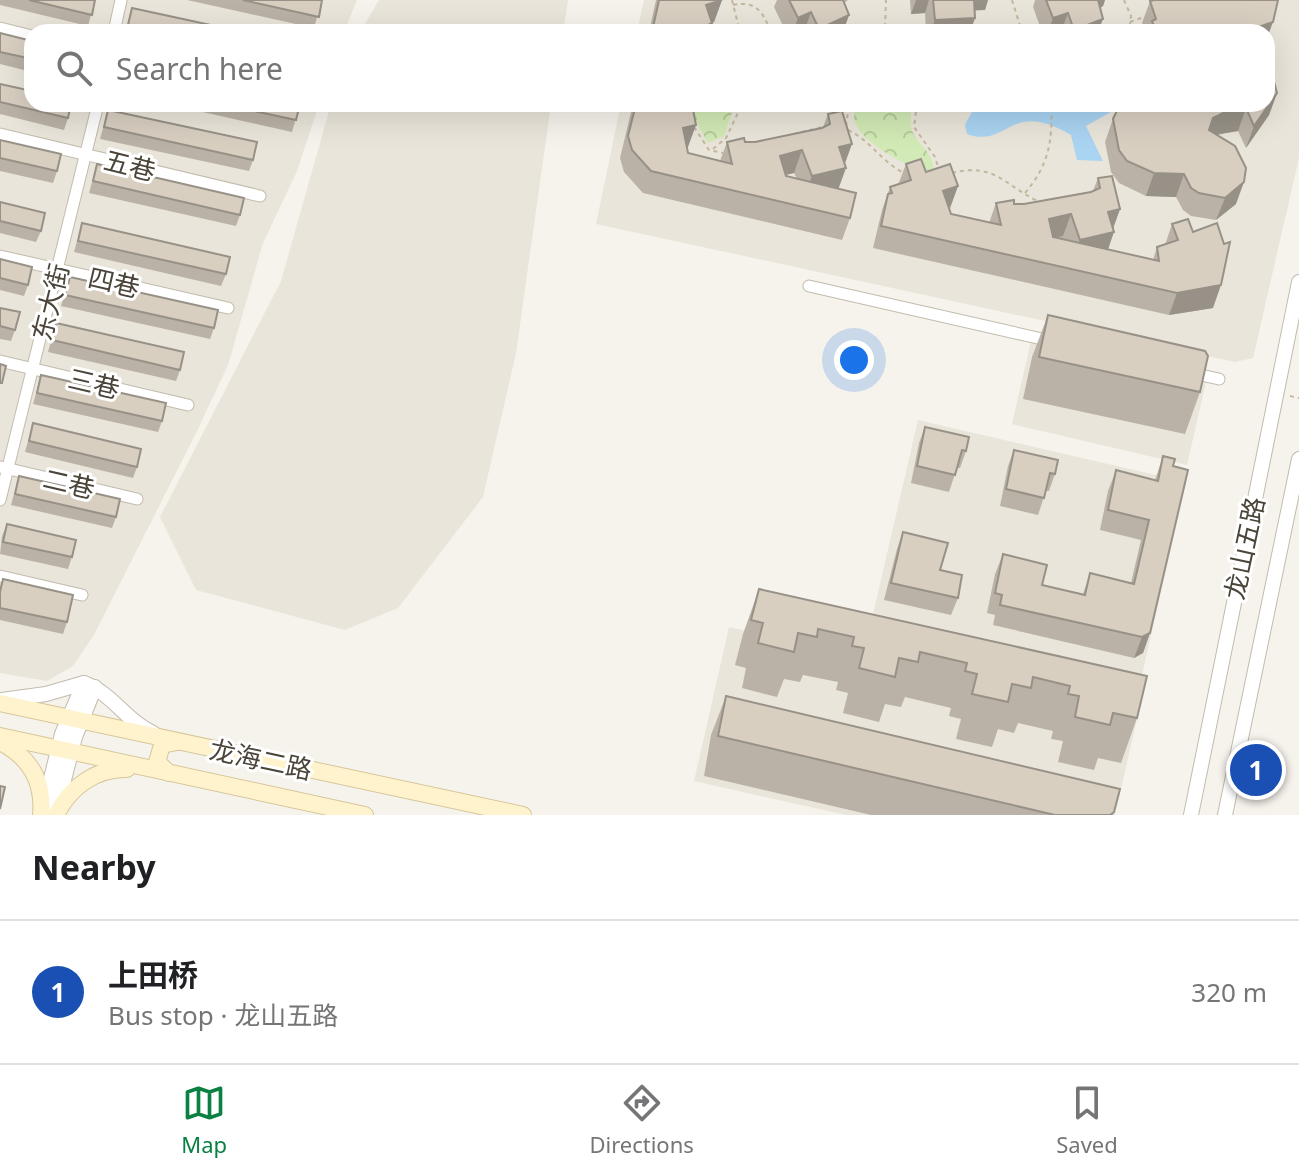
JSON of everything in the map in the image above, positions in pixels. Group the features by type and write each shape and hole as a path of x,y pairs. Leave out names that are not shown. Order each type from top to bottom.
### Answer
{"main road":[{"name":"龙海二路","path":"0,701 523,815"},
{"name":"龙海二路","path":"0,739 65,750 365,815"},
{"path":"0,739 27,761 36,775 41,791 42,815"},
{"path":"169,773 157,762 157,753 162,745 180,742"},
{"path":"55,815 70,793 97,774 120,769 169,773"}],"street":[{"path":"116,24 121,0"},
{"path":"0,28 24,34"},
{"name":"东大街","path":"0,500 3,468 33,368 96,112"},
{"name":"五巷","path":"0,134 260,196"},
{"name":"四巷","path":"0,256 228,308"},
{"name":"龙山五路","path":"1191,815 1299,282"},
{"path":"809,286 1067,345"},
{"name":"三巷","path":"0,361 188,405"},
{"path":"1174,369 1219,379"},
{"name":"龙山五路","path":"1225,815 1299,459"},
{"name":"二巷","path":"3,468 137,499"},
{"path":"0,576 82,595"},
{"path":"42,815 74,719 89,685"},
{"path":"0,701 89,685 149,731 180,742"},
{"path":"55,815 65,750"}],"path":[{"path":"732,0 738,24"},
{"path":"885,24 886,0"},
{"path":"1012,0 1020,24"},
{"path":"1124,0 1130,22 1144,17"},
{"path":"733,5 753,3 761,9 768,24"},
{"path":"711,150 726,138 738,112"},
{"path":"846,130 848,112"},
{"path":"916,112 914,127 917,136 935,157 940,175"},
{"path":"1024,194 1040,175 1052,144 1051,112"},
{"path":"692,124 701,142 711,150 735,153"},
{"path":"789,135 829,126"},
{"path":"839,128 865,139 891,166 914,174"},
{"path":"946,175 970,169 987,170 1048,206"},
{"path":"1285,395 1299,398"}],"shaded area":[{"path":"0,0 357,0 347,24 24,24 24,112 316,112 297,171 263,243 228,365 95,633 73,666 47,681 0,673"},
{"path":"379,0 568,0 564,24 365,24"},
{"path":"644,0 1299,0 1299,158 1253,358 1235,362 596,224 619,112 1275,112 1275,24 639,24"},
{"path":"329,112 550,112 516,353 483,497 398,608 345,630 196,590 160,517 281,281"},
{"path":"1031,341 1206,382 1187,465 1012,424"},
{"path":"918,420 1186,482 1140,684 871,623"},
{"path":"729,627 1137,719 1115,815 846,815 694,781"}],"green space":[{"path":"694,112 732,112 724,136 708,143"},
{"path":"854,112 912,112 915,136 929,154 934,171 902,162 878,147 860,131"}],"water":[{"path":"972,112 1111,112 1086,126 1103,161 1077,160 1071,135 1050,125 1022,122 981,137 967,134 965,125"}],"building":[{"path":"29,0 95,0 92,15"},
{"path":"243,0 322,0 319,17"},
{"path":"659,0 722,0 706,5 710,24 654,24"},
{"path":"789,0 843,0 849,15 830,24 817,24 811,12 798,18"},
{"path":"933,0 974,0 975,18 935,20"},
{"path":"1046,0 1098,0 1103,19 1090,24 1072,24 1068,13 1053,18"},
{"path":"1278,0 1273,22 1267,24 1153,24 1152,21 1156,19 1150,1"},
{"path":"132,8 206,24 128,24"},
{"path":"0,33 24,39 24,57 0,52"},
{"path":"0,84 24,89 24,108 0,102"},
{"path":"42,112 69,112 68,118"},
{"path":"108,112 117,112 257,142 253,160 104,127"},
{"path":"259,112 298,112 296,120"},
{"path":"634,112 694,112 696,125 683,128 688,153 732,164 727,142 744,138 745,142 755,142 822,128 830,124 828,114 842,112 852,144 839,147 846,168 812,176 802,150 780,156 786,176 856,193 850,218 651,171 632,150 628,136"},
{"path":"1116,112 1225,112 1213,118 1209,130 1235,146 1246,168 1244,182 1225,198 1199,193 1191,188 1184,174 1154,173 1127,161 1119,150 1113,119"},
{"path":"1248,112 1264,112 1254,126"},
{"path":"0,140 61,154 57,171 0,158"},
{"path":"921,159 926,172 950,164 958,186 943,191 951,214 1001,225 996,203 1014,200 1014,204 1024,204 1091,192 1100,188 1098,178 1112,176 1120,209 1108,212 1114,232 1080,240 1071,214 1049,219 1053,237 1159,261 1157,247 1178,240 1172,224 1188,219 1193,232 1217,223 1224,244 1230,242 1221,285 1177,293 881,226 888,194 892,193 890,187 911,180 906,164"},
{"path":"97,164 244,198 240,215 93,181"},
{"path":"0,202 45,213 41,231 0,221"},
{"path":"82,223 230,257 226,274 78,241"},
{"path":"0,259 32,267 28,285 0,278"},
{"path":"70,277 218,310 214,328 65,295"},
{"path":"0,308 20,312 15,330 0,326"},
{"path":"1048,315 1205,351 1208,356 1200,392 1039,357"},
{"path":"56,323 184,352 180,370 52,340"},
{"path":"0,364 6,366 2,383 0,383"},
{"path":"41,375 166,403 162,421 37,393"},
{"path":"33,423 141,449 137,467 29,441"},
{"path":"925,427 969,437 955,475 917,466"},
{"path":"1014,450 1058,460 1055,474 1050,473 1044,498 1006,489"},
{"path":"1163,456 1175,459 1173,466 1188,470 1150,633 1142,637 1000,605 1002,595 995,593 1003,554 1047,565 1042,585 1085,595 1090,573 1134,584 1149,520 1108,510 1116,470 1158,481"},
{"path":"19,476 120,499 116,517 15,494"},
{"path":"7,524 76,540 72,557 3,542"},
{"path":"903,532 948,543 940,570 962,575 958,598 891,583"},
{"path":"3,579 73,595 67,622 0,608"},
{"path":"759,589 1147,676 1137,718 1113,713 1110,725 1075,717 1079,696 1068,694 1070,686 1033,677 1031,688 1012,684 1008,702 972,694 977,674 965,671 967,663 920,652 918,662 899,658 895,677 859,668 864,648 852,646 854,637 818,629 817,637 798,633 794,652 758,643 763,623 751,620"},
{"path":"726,696 1120,789 1114,812 1110,815 1055,815 718,736"},
{"path":"0,786 5,787 0,809"}],"place":[{"name":"上田桥","path":"1256,770"}]}
